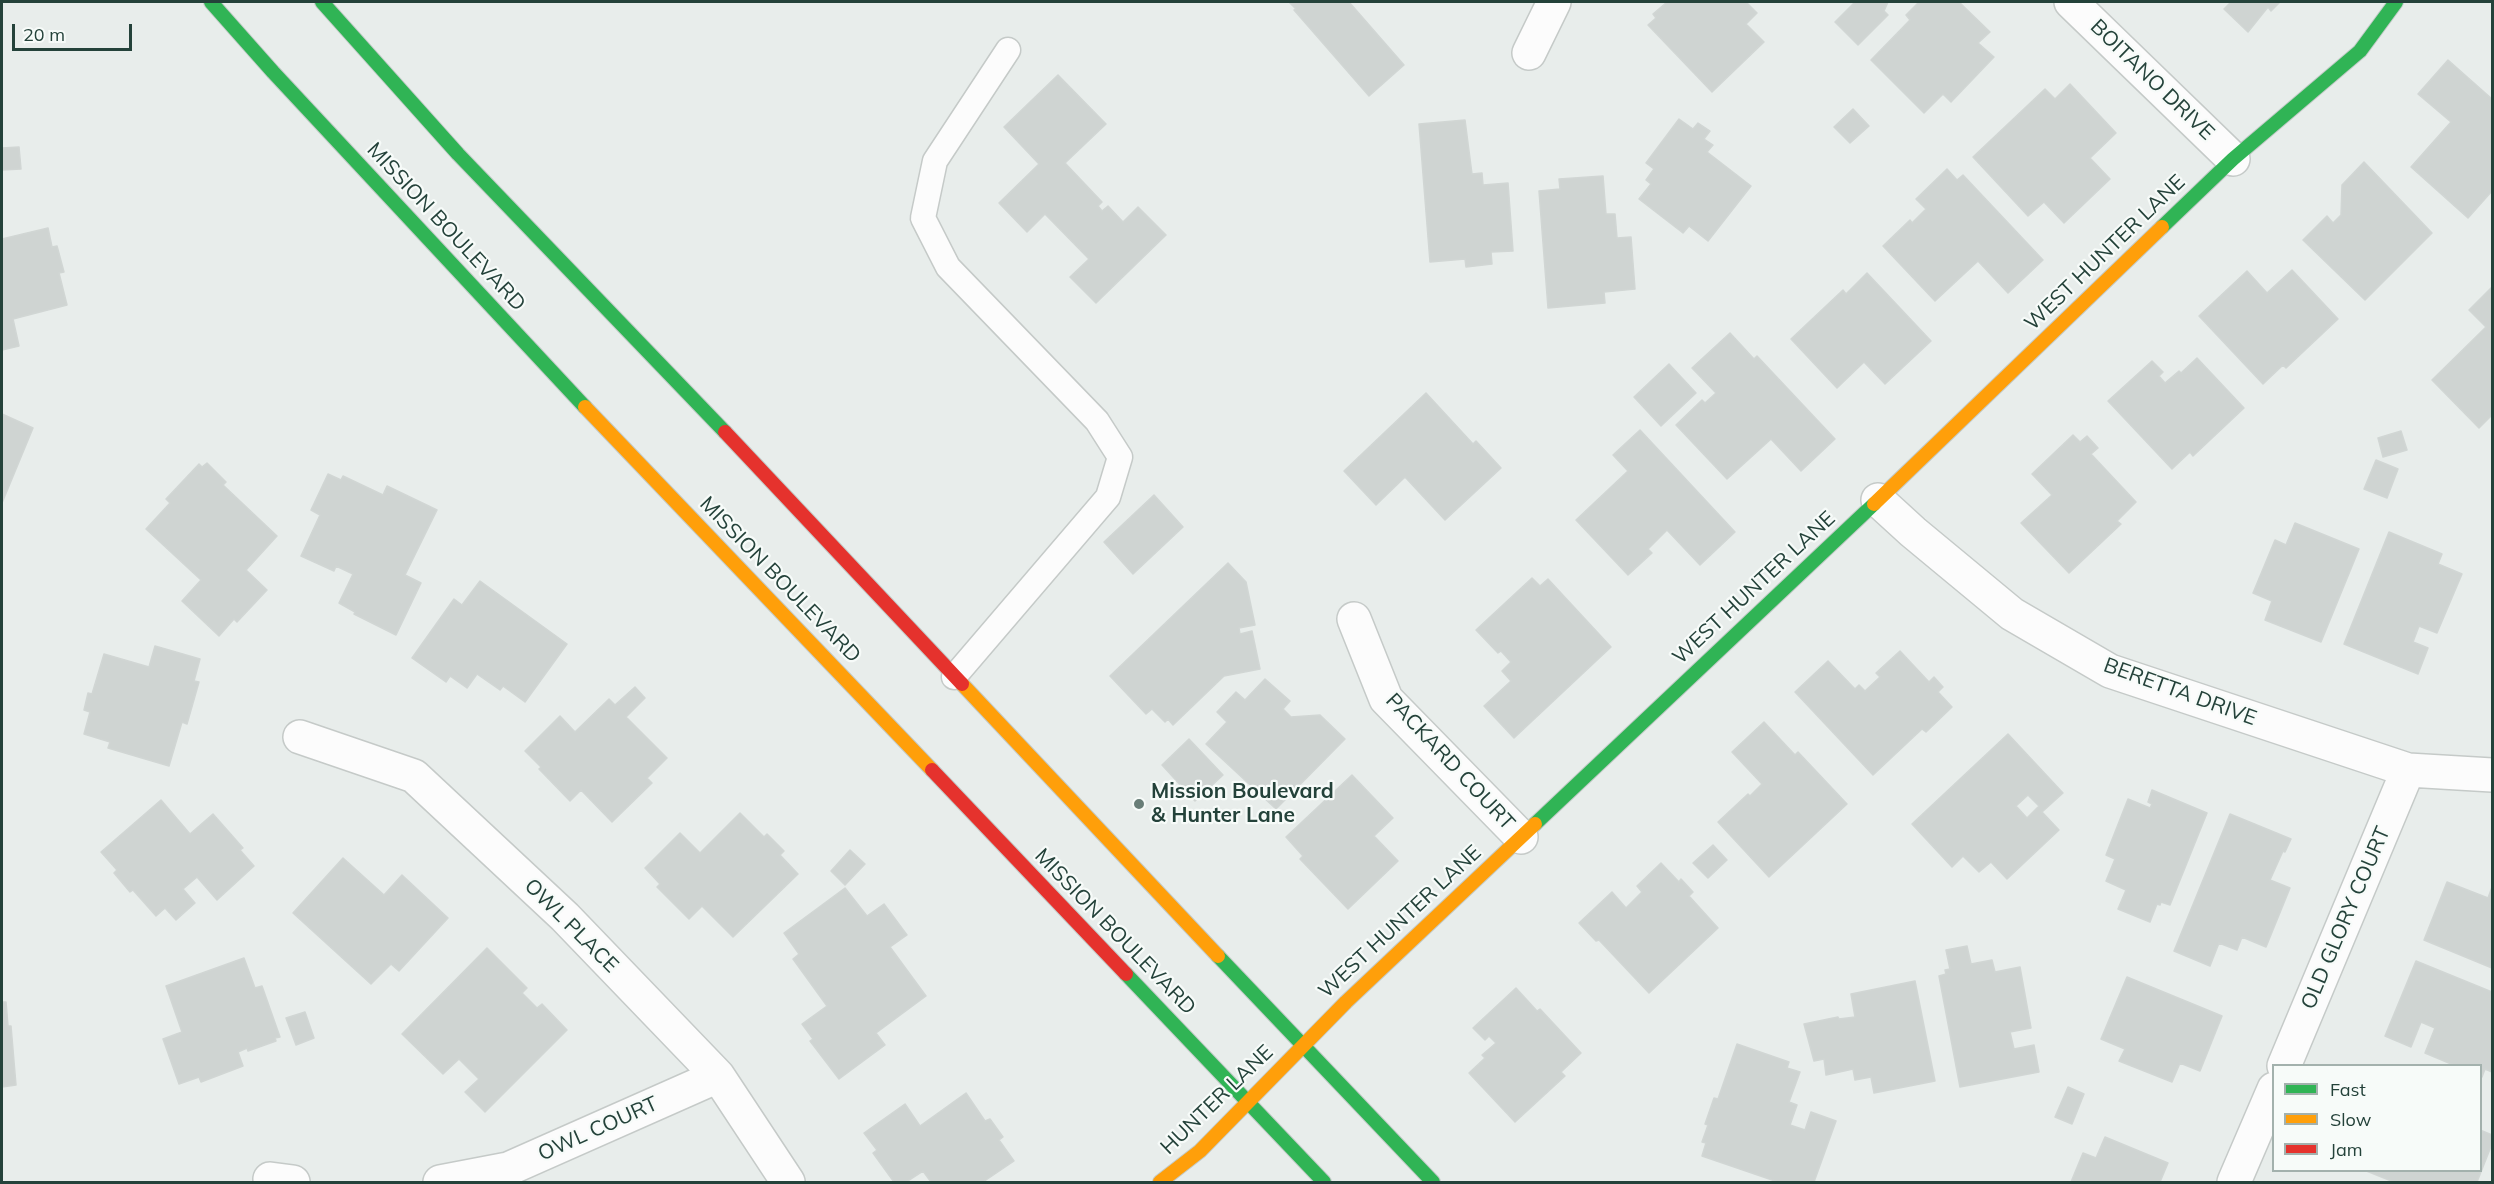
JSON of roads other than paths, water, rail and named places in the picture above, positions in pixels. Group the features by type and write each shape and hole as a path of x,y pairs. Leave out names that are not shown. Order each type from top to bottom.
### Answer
{"main road":[{"name":"MISSION BOULEVARD","path":"211,2 281,81 531,350 1324,1182"},
{"path":"322,2 373,63 630,330 1302,1047 1433,1182"},
{"name":"WEST HUNTER LANE","path":"1302,1047 1346,1002 1878,500 2233,159 2360,51 2396,2"},
{"name":"HUNTER LANE","path":"1160,1182 1200,1151 1302,1047"}],"street":[{"path":"1529,53 1554,2"},
{"name":"BOITANO DRIVE","path":"2070,2 2233,159"},
{"name":"BERETTA DRIVE","path":"1878,500 2012,614 2110,671 2408,770 2493,775"},
{"name":"PACKARD COURT","path":"1354,619 1386,699 1521,837"},
{"name":"OWL PLACE","path":"300,737 414,776 565,917 718,1076 788,1182"},
{"name":"OLD GLORY COURT","path":"2284,1064 2408,770"},
{"name":"OWL COURT","path":"440,1182 508,1169 718,1076"},
{"path":"2234,1182 2272,1094"}],"lane":[{"path":"954,677 1108,496 1120,457 1097,421 948,267 923,218 935,161 1008,50"}],"place":[{"name":"Mission Boulevard & Hunter Lane","path":"1139,804"}]}
